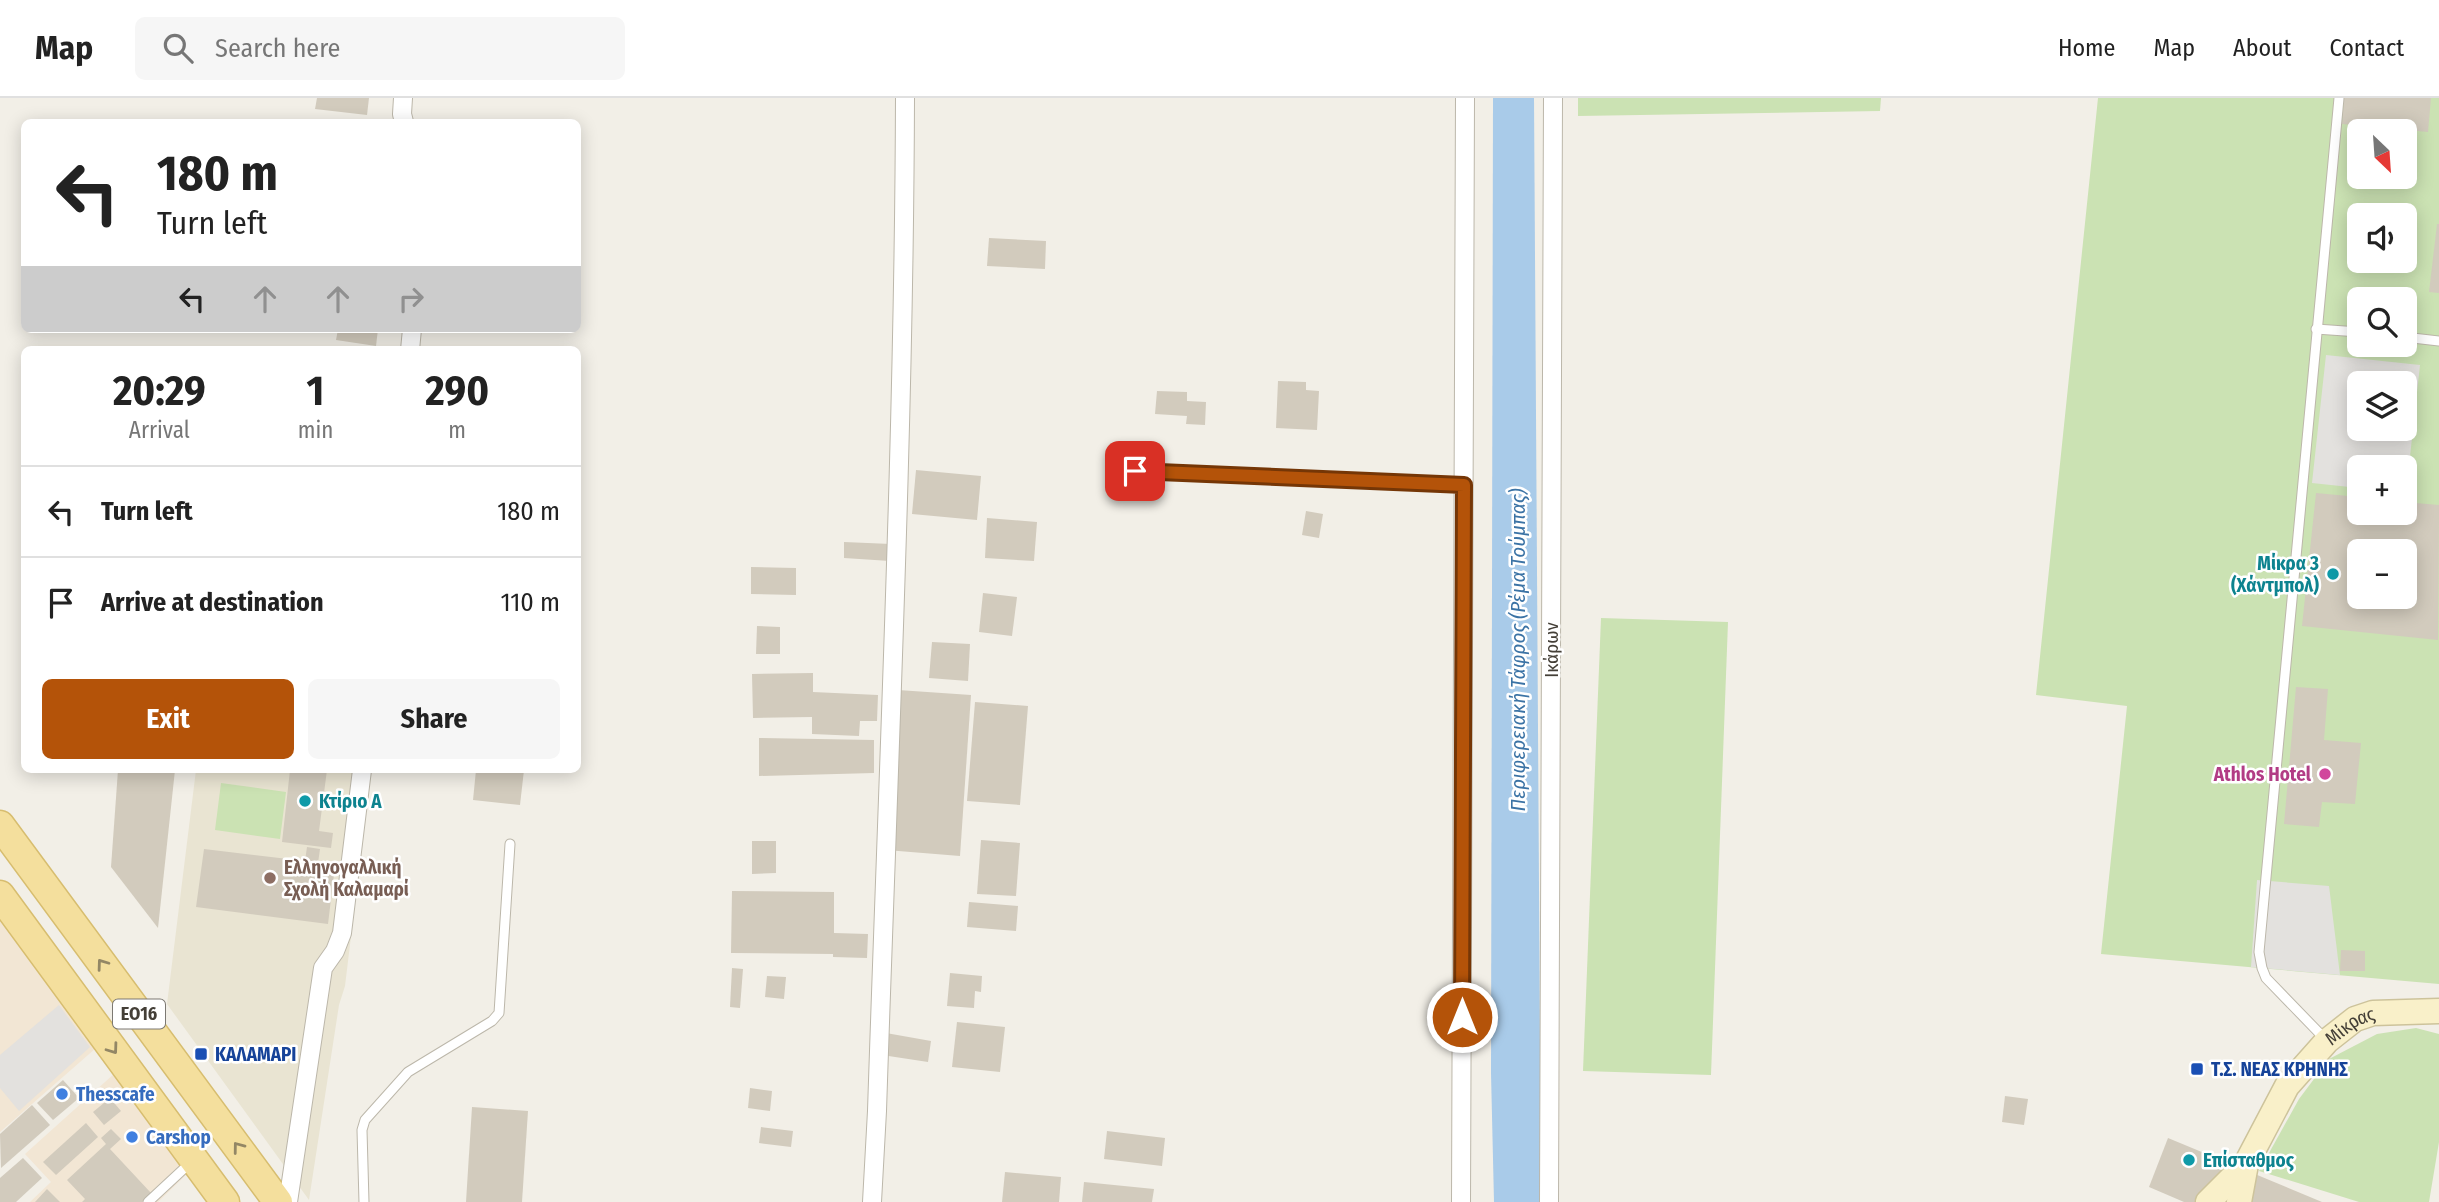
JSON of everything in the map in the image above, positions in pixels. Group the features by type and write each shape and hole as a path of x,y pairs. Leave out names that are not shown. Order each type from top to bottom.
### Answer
{"main road":[{"name":"ΕΟ16","path":"0,825 278,1202"},
{"name":"ΕΟ16","path":"0,895 225,1202"},
{"name":"Μίκρας","path":"2246,1164 2287,1086 2327,1041 2355,1020 2372,1013 2439,1011"},
{"path":"2208,1202 2246,1164"},
{"path":"2239,1202 2246,1164"}],"street":[{"path":"403,98 403,119"},
{"path":"872,1202 878,1097 905,222 905,98"},
{"path":"1461,1202 1465,98"},
{"name":"Ικάρων","path":"1549,1202 1553,98"},
{"path":"288,1202 323,968 335,951 342,933 362,773"}],"lane":[{"path":"2327,1041 2266,978 2259,952 2339,98"},
{"path":"2316,329 2347,331"},
{"path":"2417,338 2439,341"},
{"path":"1135,471 1464,485"},
{"path":"364,1202 362,1130 365,1120 408,1072 492,1021 499,1013 510,844"},
{"path":"148,1202 194,1159"}],"shaded area":[{"path":"2326,355 2420,365 2417,392 2417,371 2347,371 2347,441 2412,441 2410,455 2347,455 2347,487 2312,483"},
{"name":"Ελληνογαλλική Σχολή Καλαμαρί","path":"196,773 371,773 345,986 339,1005 309,1200 167,1004"},
{"path":"2257,880 2329,886 2340,975 2251,967"},
{"path":"0,919 96,1048 0,1132"},
{"path":"59,1005 90,1047 19,1111 0,1088 0,1055"},
{"name":"Carshop","path":"115,1073 189,1172 158,1202 30,1202 51,1182 25,1154"}],"green space":[{"path":"1578,98 1881,98 1880,111 1578,116"},
{"path":"2098,98 2439,98 2439,984 2101,954 2127,706 2036,695"},
{"path":"1601,618 1728,622 1711,1075 1583,1071"},
{"path":"221,783 286,792 280,839 215,830"},
{"path":"2416,1028 2439,1034 2439,1142 2429,1202 2359,1202 2259,1171 2299,1099 2329,1059 2377,1034"}],"water":[{"name":"Περιφερειακή Τάφρος (Ρέμα Τούμπας)","path":"1493,98 1534,98 1541,1202 1494,1202 1491,1073"}],"building":[{"path":"317,98 369,98 367,115 315,109"},
{"path":"2344,98 2431,98 2428,132 2417,131 2417,119 2347,119 2347,124 2342,124"},
{"path":"2439,224 2439,293 2429,292"},
{"path":"989,238 1046,241 1045,269 987,266"},
{"path":"337,333 378,333 376,346 336,340"},
{"path":"1278,381 1306,382 1306,390 1319,391 1317,430 1276,428"},
{"path":"1157,391 1187,392 1187,401 1206,402 1205,425 1186,424 1187,416 1155,414"},
{"path":"916,470 981,476 977,520 912,514"},
{"name":"Μίκρα 3 (Χάντμπολ)","path":"2316,493 2347,496 2347,525 2417,525 2417,503 2439,505 2438,640 2302,626"},
{"path":"1306,511 1323,514 1319,538 1302,535"},
{"path":"987,518 1037,522 1034,561 985,558"},
{"path":"844,542 891,544 890,561 844,558"},
{"path":"751,567 796,568 796,595 751,594"},
{"path":"983,593 1017,597 1012,636 979,632"},
{"path":"757,626 780,627 780,654 756,654"},
{"path":"932,642 970,644 968,681 929,678"},
{"path":"813,673 813,692 878,695 877,721 860,721 859,736 812,734 812,717 753,718 752,674"},
{"path":"2296,687 2328,689 2324,740 2361,743 2355,804 2322,802 2319,827 2284,824"},
{"path":"898,690 971,695 960,856 886,850"},
{"path":"975,702 1028,706 1020,805 967,801"},
{"path":"759,738 874,740 874,773 759,776"},
{"path":"118,773 175,773 158,928 111,867"},
{"name":"Κτίριο Α","path":"290,773 327,773 319,831 333,833 331,848 282,842"},
{"path":"476,773 524,773 520,805 473,800"},
{"path":"981,840 1020,843 1016,896 977,894"},
{"path":"752,841 776,841 776,873 752,874"},
{"path":"307,847 320,849 318,863 335,866 328,924 196,907 204,849 305,861"},
{"path":"732,891 834,892 834,933 868,934 867,958 833,957 833,954 731,953"},
{"path":"969,902 1018,906 1016,931 967,927"},
{"path":"2341,950 2365,951 2365,971 2340,971"},
{"path":"732,968 743,969 740,1008 730,1007"},
{"path":"950,973 982,976 981,992 975,991 974,1008 947,1006"},
{"path":"767,976 786,977 784,999 765,997"},
{"path":"957,1022 1005,1027 1000,1072 952,1067"},
{"path":"886,1033 931,1041 928,1062 882,1055"},
{"path":"63,1080 79,1098 53,1120 37,1103"},
{"path":"750,1088 772,1091 770,1111 748,1108"},
{"path":"2005,1096 2028,1099 2024,1125 2002,1122"},
{"path":"110,1098 121,1111 104,1125 93,1112"},
{"path":"32,1105 50,1125 1,1168 0,1134"},
{"path":"472,1107 528,1111 522,1202 466,1202"},
{"path":"86,1123 98,1137 56,1175 43,1162"},
{"path":"761,1127 793,1131 791,1147 759,1143"},
{"path":"111,1129 121,1139 110,1149 151,1193 142,1202 82,1202 85,1199 67,1180 106,1144 101,1138"},
{"path":"1107,1131 1165,1138 1162,1166 1104,1159"},
{"name":"Επίσταθμος","path":"2168,1138 2322,1202 2184,1202 2149,1187"},
{"path":"23,1158 42,1178 16,1202 0,1202 0,1178"},
{"path":"1005,1172 1061,1177 1059,1202 1002,1202"},
{"path":"1084,1182 1154,1189 1152,1202 1082,1202"},
{"path":"47,1189 60,1202 35,1202"}],"place":[{"name":"Μίκρα 3 (Χάντμπολ)","path":"2333,574"},
{"name":"Athlos Hotel","path":"2325,774"},
{"name":"Κτίριο Α","path":"305,801"},
{"name":"Ελληνογαλλική Σχολή Καλαμαρί","path":"270,878"},
{"name":"ΚΑΛΑΜΑΡΙ","path":"201,1054"},
{"name":"Τ.Σ. ΝΕΑΣ ΚΡΗΝΗΣ","path":"2197,1069"},
{"name":"Thesscafe","path":"62,1094"},
{"name":"Carshop","path":"132,1137"},
{"name":"Επίσταθμος","path":"2189,1160"}],"route":[{"path":"1135,471 1464,485 1462,1017"}]}
